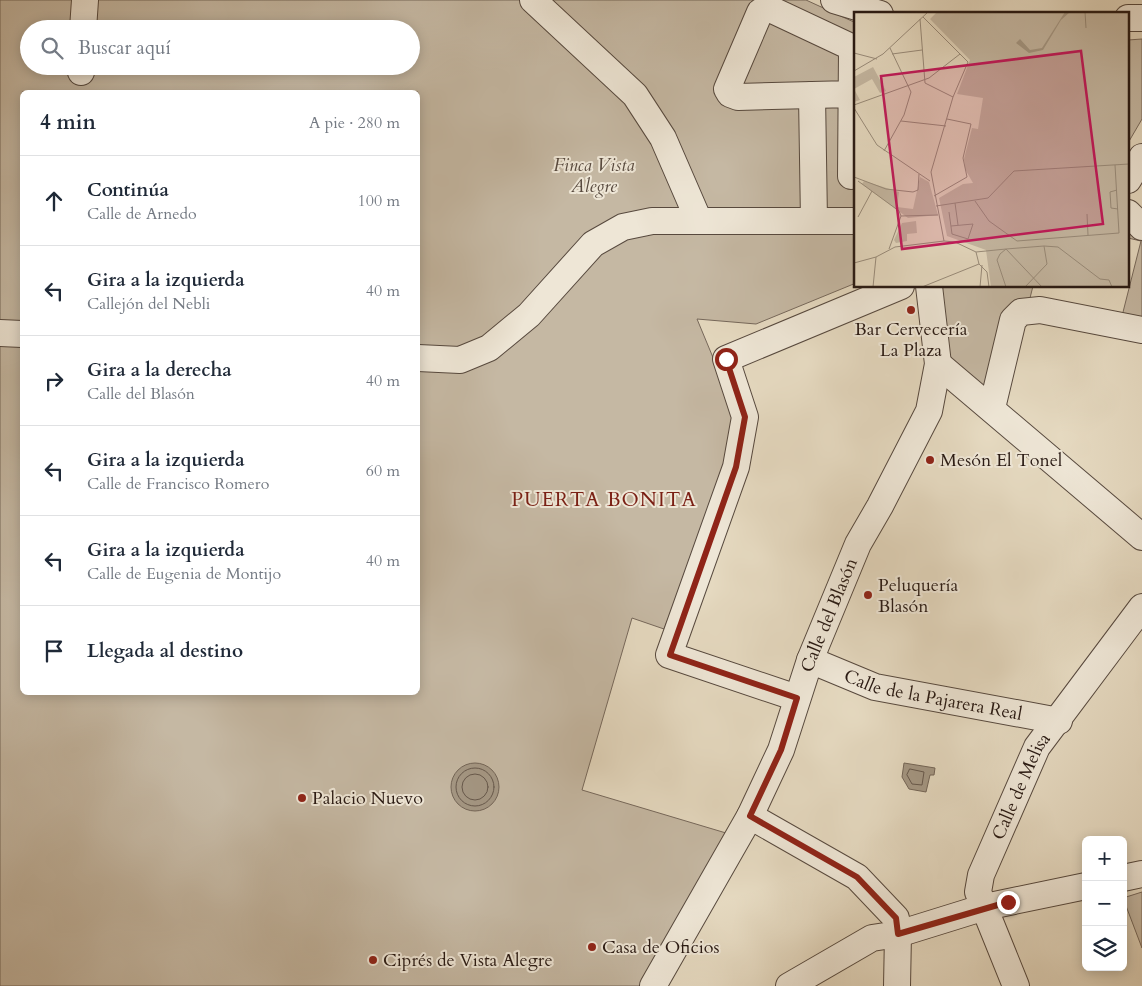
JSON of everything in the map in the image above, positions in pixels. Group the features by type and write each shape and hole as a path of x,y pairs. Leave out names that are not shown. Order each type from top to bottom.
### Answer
{"street":[{"path":"84,20 85,0"},
{"path":"534,0 635,95 663,138 699,221"},
{"path":"834,0 873,12"},
{"path":"851,176 852,94 851,47 768,8 764,8 760,12 727,89 728,92 738,97 852,94"},
{"path":"812,95 814,221"},
{"path":"1130,177 1142,157"},
{"path":"1130,215 1142,227"},
{"path":"420,358 460,360 489,348 530,315 593,244 623,227 652,221 854,221"},
{"path":"797,698 670,655 736,467 745,417 726,359 896,288"},
{"name":"Calle del Blasón","path":"653,986 750,816 781,750 810,660 858,544 880,506 928,411 938,364 929,288"},
{"path":"992,408 1013,320 1021,312 1040,310 1131,326 1142,330"},
{"path":"0,333 20,334"},
{"path":"938,364 1142,536"},
{"name":"Calle de Melisa","path":"1016,986 978,892 981,874 1037,747 1142,608"},
{"name":"Calle de la Pajarera Real","path":"810,660 875,687 1058,721"},
{"path":"750,816 857,877 896,918 898,934 897,986"},
{"path":"1127,877 1142,874"},
{"path":"789,986 872,938 898,934 985,907 1082,887"}],"green space":[{"name":"Finca Vista Alegre","path":"0,0 806,0 854,22 854,284 756,324 697,319 734,408 731,463 664,629 632,618 582,790 726,833 641,986 0,986"},
{"path":"1142,39 1142,119 1130,140 1130,40"},
{"path":"1130,215 1142,227 1142,331 1120,324 1141,241 1130,238"},
{"path":"930,288 1032,288 1029,302 989,394 943,357"},
{"path":"1142,892 1142,948 1127,909 1127,897"}],"water":[{"path":"475,763 484,765 492,770 497,778 499,787 497,796 492,804 484,809 475,811 466,809 458,804 453,796 451,787 453,778 458,770 466,765"},
{"path":"904,763 935,768 934,775 930,775 926,792 909,789 902,777"}],"place":[{"name":"Bar Cervecería La Plaza","path":"911,310"},
{"name":"Mesón El Tonel","path":"930,460"},
{"name":"Peluquería Blasón","path":"868,595"},
{"name":"Palacio Nuevo","path":"302,798"},
{"name":"Casa de Oficios","path":"592,947"},
{"name":"Ciprés de Vista Alegre","path":"373,960"}],"district":[{"name":"PUERTA BONITA","path":"604,499"}],"route":[{"path":"726,359 745,417 736,467 670,655 797,698 781,750 750,816 857,877 896,918 898,934 985,907 1008,902"}]}
